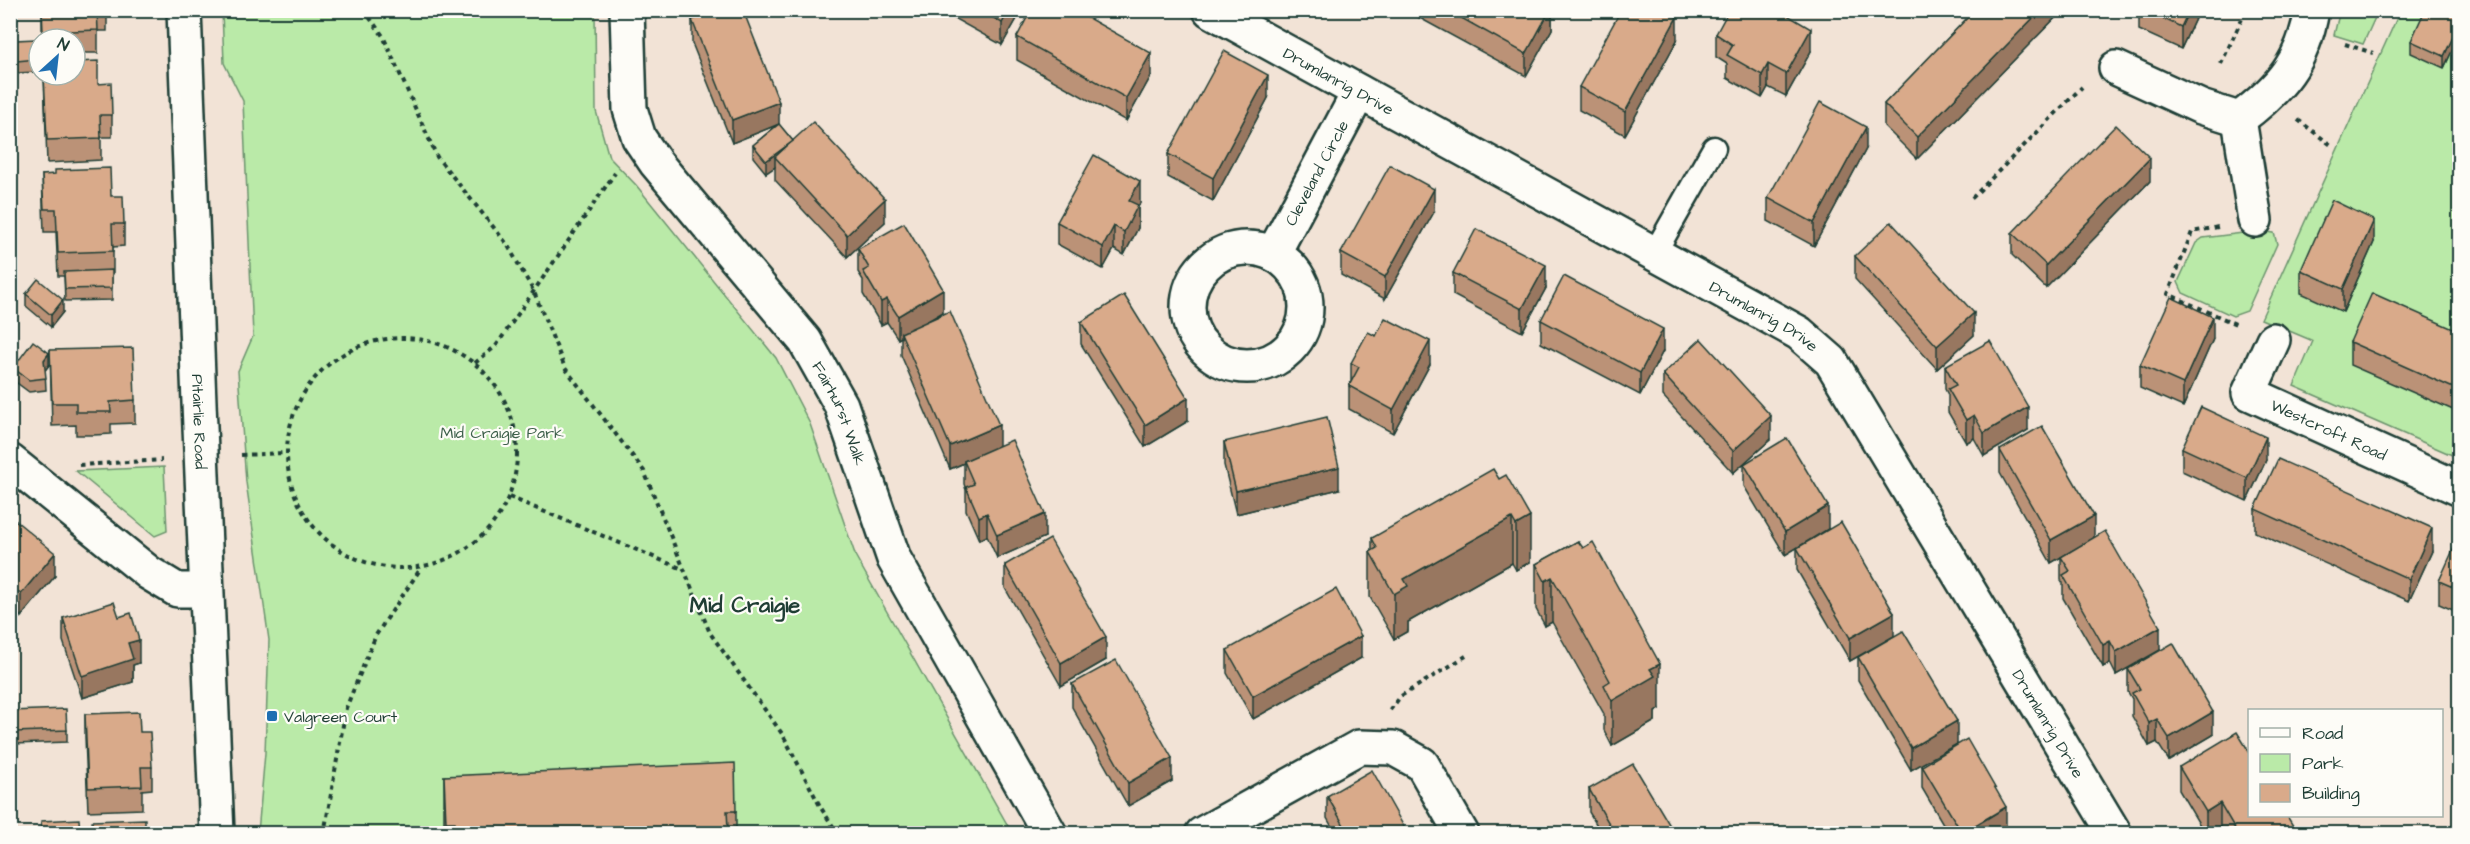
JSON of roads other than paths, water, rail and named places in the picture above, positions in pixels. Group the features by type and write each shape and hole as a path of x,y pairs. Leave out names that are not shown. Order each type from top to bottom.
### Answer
{"street":[{"name":"Pitairlie Road","path":"184,10 205,590 217,834"},
{"name":"Fairhurst Walk","path":"627,10 630,109 639,138 656,163 805,341 841,405 894,559 1050,834"},
{"name":"Drumlanrig Drive","path":"1210,10 1799,333 1831,361 2115,834"},
{"path":"2239,119 2268,98 2293,67 2308,33 2312,10"},
{"path":"2116,68 2200,107 2239,119"},
{"name":"Cleveland Circle","path":"1273,254 1359,92"},
{"path":"2239,119 2255,220"},
{"name":"Westcroft Road","path":"2259,334 2249,393 2460,489"},
{"path":"10,461 149,573 177,590 205,590"},
{"path":"1202,834 1359,747 1393,748 1422,764 1462,834"}],"lane":[{"path":"1654,254 1714,148"}],"place":[{"name":"Valgreen Court","path":"272,716"}],"district":[{"name":"Mid Craigie","path":"745,604"}],"park label":[{"name":"Mid Craigie Park","path":"502,432"}]}
